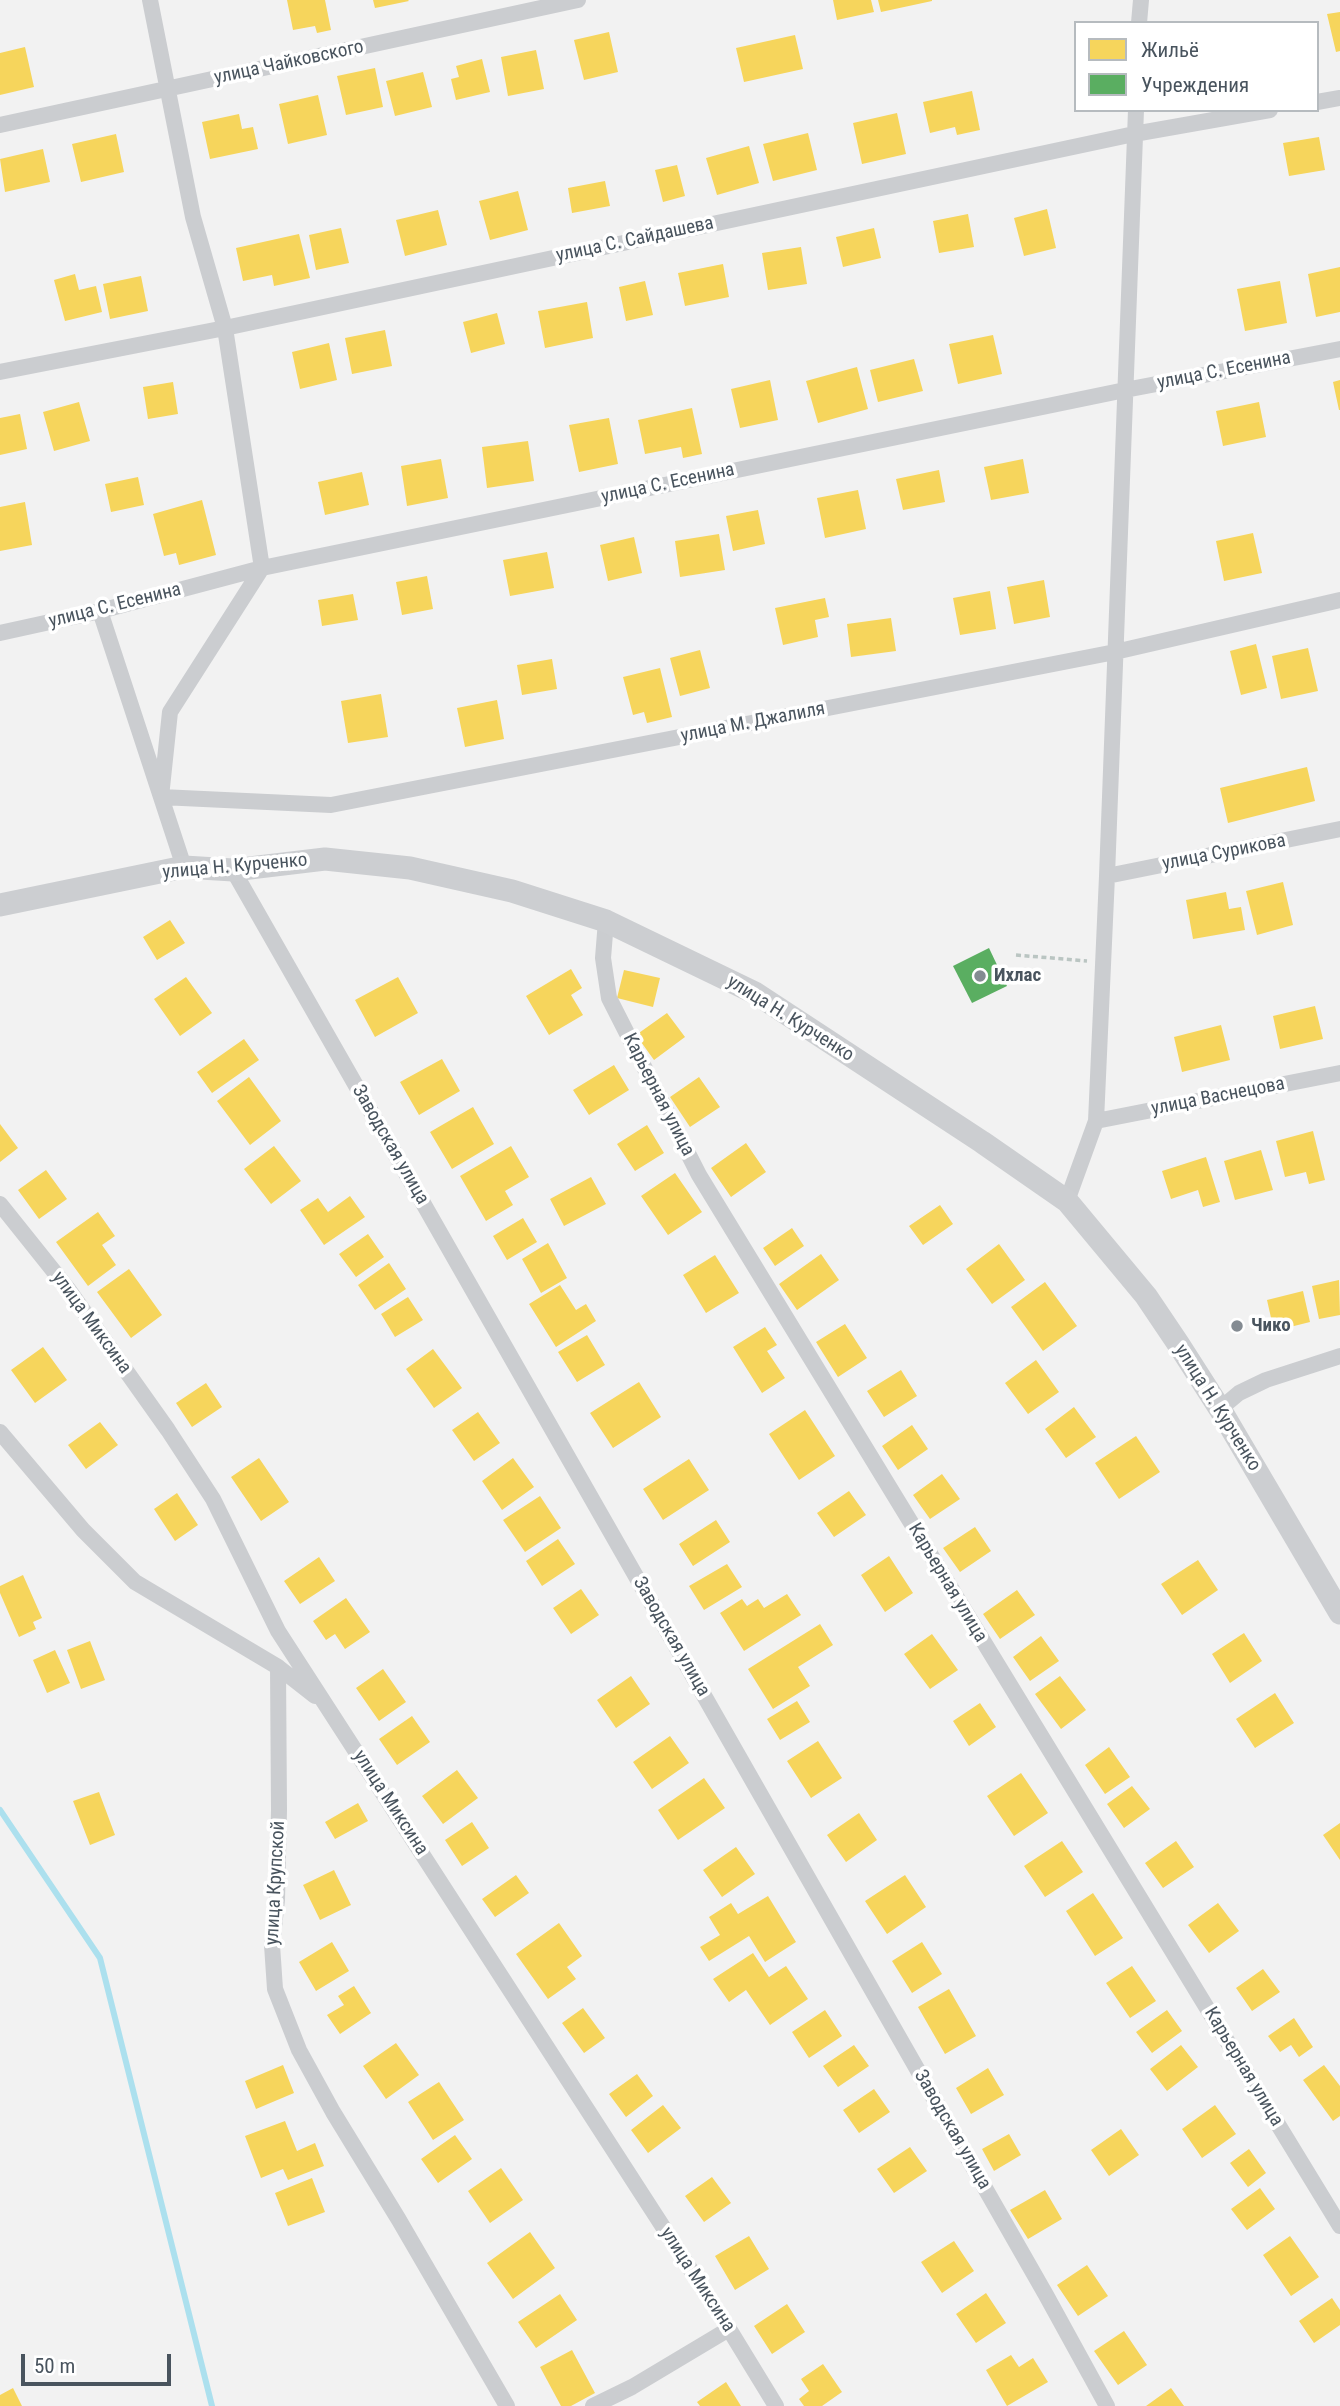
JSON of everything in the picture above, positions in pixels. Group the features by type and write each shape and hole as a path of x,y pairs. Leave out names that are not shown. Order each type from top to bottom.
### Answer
{"main road":[{"name":"улица Н. Курченко","path":"0,905 184,867 233,870 325,859 410,868 512,891 606,921 755,993 1067,1201 1146,1296 1220,1409 1340,1613"}],"street":[{"path":"150,0 194,217 225,328 262,568 170,712 162,797"},
{"name":"улица Чайковского","path":"0,125 578,0"},
{"path":"1139,21 1140,0"},
{"path":"1319,102 1340,98"},
{"path":"1067,1201 1096,1121 1136,112"},
{"name":"улица С. Сайдашева","path":"0,372 225,328 1134,134 1259,112"},
{"name":"улица С. Есенина","path":"0,633 100,611 262,568 1125,390 1340,349"},
{"name":"улица М. Джалиля","path":"162,797 331,805 1115,652 1340,600"},
{"path":"100,611 184,867"},
{"name":"улица Сурикова","path":"1107,876 1340,829"},
{"name":"Заводская улица","path":"233,870 1040,2283 1107,2406"},
{"name":"Карьерная улица","path":"606,921 603,958 609,998 699,1175 1340,2226"},
{"name":"улица Васнецова","path":"1096,1121 1340,1073"},
{"name":"улица Миксина","path":"0,1204 68,1289 168,1430 213,1499 278,1631 776,2406"},
{"path":"1220,1409 1239,1393 1266,1380 1340,1356"},
{"path":"0,1432 83,1530 135,1582 278,1667 326,1704"},
{"name":"улица Крупской","path":"278,1667 279,1810 272,1945 275,1989 299,2050 333,2112 507,2406"},
{"path":"593,2406 632,2387 729,2329"}],"path":[{"path":"1016,955 1066,958 1102,964"}],"building: Жильё":[{"path":"287,0 325,0 331,30 317,33 315,26 293,30"},
{"path":"373,0 408,0 409,1 375,8"},
{"path":"833,0 871,0 874,12 837,20"},
{"path":"878,0 932,0 932,1 881,12"},
{"path":"1340,12 1340,51 1336,52 1327,14"},
{"path":"609,32 618,72 584,80 574,40"},
{"path":"795,35 803,69 744,82 736,48"},
{"path":"25,47 34,87 0,95 0,53"},
{"path":"536,50 544,89 508,96 501,57"},
{"path":"482,59 490,92 456,100 451,79 459,77 456,66"},
{"path":"375,68 383,107 346,115 337,76"},
{"path":"423,72 432,107 395,116 386,81"},
{"path":"972,91 980,130 957,135 955,127 930,133 923,102"},
{"path":"318,95 327,135 288,144 279,104"},
{"path":"897,113 906,154 862,164 853,123"},
{"path":"239,114 242,129 253,127 258,149 210,159 202,122"},
{"path":"808,133 817,170 773,181 763,144"},
{"path":"116,134 124,172 81,182 72,144"},
{"path":"1319,137 1325,170 1289,176 1283,143"},
{"path":"749,146 759,183 717,195 706,158"},
{"path":"43,149 50,182 5,192 0,159"},
{"path":"677,165 685,196 663,202 655,170"},
{"path":"605,181 610,206 572,213 568,188"},
{"path":"518,191 528,230 490,240 479,201"},
{"path":"1047,209 1056,248 1024,256 1014,218"},
{"path":"438,210 447,245 405,256 396,220"},
{"path":"968,214 974,247 939,253 933,221"},
{"path":"341,228 349,263 316,270 309,235"},
{"path":"874,228 881,258 843,267 836,237"},
{"path":"299,234 310,278 274,286 272,275 243,281 236,248"},
{"path":"801,247 807,284 768,290 762,253"},
{"path":"723,264 729,297 685,306 678,273"},
{"path":"1340,267 1340,312 1316,317 1308,274"},
{"path":"75,274 79,290 96,286 102,312 65,321 54,280"},
{"path":"141,276 148,311 110,319 103,284"},
{"path":"645,281 653,315 626,321 619,287"},
{"path":"1280,281 1287,323 1245,331 1237,289"},
{"path":"587,302 593,338 545,348 538,311"},
{"path":"497,313 505,344 471,353 463,322"},
{"path":"385,330 392,366 352,374 345,338"},
{"path":"993,335 1002,374 958,384 949,344"},
{"path":"329,343 337,380 300,389 292,352"},
{"path":"914,359 923,391 878,402 870,370"},
{"path":"857,367 868,409 818,423 806,381"},
{"path":"770,380 778,420 740,428 731,389"},
{"path":"1340,380 1340,410 1339,410 1333,382"},
{"path":"173,382 178,414 148,419 143,387"},
{"path":"79,402 90,441 54,451 43,412"},
{"path":"1259,402 1266,437 1223,446 1216,411"},
{"path":"692,408 702,454 683,458 681,447 645,454 638,420"},
{"path":"20,414 27,449 0,455 0,418"},
{"path":"609,418 618,464 579,472 569,425"},
{"path":"528,441 534,481 487,488 482,447"},
{"path":"441,459 448,498 407,506 401,466"},
{"path":"1023,459 1029,493 991,500 984,467"},
{"path":"939,470 945,502 903,510 896,479"},
{"path":"362,472 369,505 325,515 318,482"},
{"path":"138,477 144,505 111,512 105,484"},
{"path":"858,490 866,529 825,538 817,498"},
{"path":"202,500 216,555 179,565 176,553 164,556 153,514"},
{"path":"25,502 32,545 0,551 0,507"},
{"path":"758,510 765,544 733,551 726,516"},
{"path":"1253,533 1262,573 1224,581 1216,541"},
{"path":"719,534 725,570 680,577 675,541"},
{"path":"634,537 642,573 608,581 600,545"},
{"path":"547,552 554,588 510,596 503,560"},
{"path":"427,576 433,609 402,615 396,582"},
{"path":"1044,580 1050,617 1014,624 1007,587"},
{"path":"990,591 996,629 960,635 953,598"},
{"path":"353,594 358,620 322,626 318,600"},
{"path":"825,598 829,617 815,620 818,637 783,645 775,608"},
{"path":"891,618 896,651 851,657 847,624"},
{"path":"1256,644 1267,688 1241,695 1230,651"},
{"path":"1308,648 1318,691 1281,699 1272,656"},
{"path":"700,650 710,688 680,696 670,658"},
{"path":"552,659 557,689 522,695 517,665"},
{"path":"660,668 672,717 647,723 644,712 633,715 623,677"},
{"path":"381,694 388,737 348,743 341,701"},
{"path":"497,700 504,739 465,747 457,708"},
{"path":"1307,767 1315,801 1228,823 1220,788"},
{"path":"1283,882 1293,925 1257,935 1246,891"},
{"path":"1226,892 1229,909 1241,907 1245,930 1193,939 1186,900"},
{"path":"170,920 185,943 157,960 143,937"},
{"path":"571,969 582,988 571,995 583,1015 549,1035 526,996"},
{"path":"624,970 660,978 653,1007 617,998"},
{"path":"186,977 212,1013 180,1036 154,999"},
{"path":"398,977 418,1013 375,1037 355,1000"},
{"path":"1315,1006 1323,1039 1280,1049 1273,1016"},
{"path":"667,1013 685,1037 654,1060 636,1035"},
{"path":"1221,1025 1230,1060 1182,1072 1174,1037"},
{"path":"244,1039 259,1060 212,1093 197,1072"},
{"path":"442,1059 460,1091 419,1115 400,1082"},
{"path":"614,1065 629,1090 589,1115 573,1090"},
{"path":"249,1077 281,1121 250,1145 217,1101"},
{"path":"699,1077 720,1107 690,1127 670,1097"},
{"path":"473,1107 494,1144 452,1169 430,1132"},
{"path":"0,1124 18,1148 0,1162"},
{"path":"647,1125 664,1153 635,1171 617,1144"},
{"path":"1313,1131 1325,1180 1309,1184 1306,1172 1285,1177 1276,1141"},
{"path":"746,1143 766,1172 731,1197 711,1168"},
{"path":"274,1146 301,1181 271,1204 244,1169"},
{"path":"511,1146 529,1177 505,1191 513,1205 486,1221 460,1176"},
{"path":"1261,1150 1273,1190 1235,1200 1224,1161"},
{"path":"1206,1157 1220,1202 1203,1207 1198,1190 1171,1199 1162,1171"},
{"path":"46,1170 67,1199 39,1219 18,1190"},
{"path":"675,1173 702,1212 668,1235 641,1196"},
{"path":"591,1177 606,1204 564,1226 550,1199"},
{"path":"350,1196 365,1217 324,1245 300,1210 318,1198 328,1212"},
{"path":"940,1205 953,1224 923,1245 909,1226"},
{"path":"98,1212 115,1236 102,1245 116,1265 88,1286 56,1242"},
{"path":"523,1218 537,1242 507,1260 493,1236"},
{"path":"792,1228 804,1246 775,1266 763,1248"},
{"path":"368,1234 384,1257 356,1277 339,1254"},
{"path":"548,1243 567,1278 541,1293 522,1259"},
{"path":"999,1244 1025,1280 992,1304 966,1269"},
{"path":"821,1254 839,1280 797,1310 779,1284"},
{"path":"715,1255 739,1293 706,1313 683,1275"},
{"path":"389,1263 406,1289 375,1310 358,1285"},
{"path":"129,1269 162,1315 131,1338 97,1292"},
{"path":"1339,1280 1340,1315 1319,1319 1312,1286"},
{"path":"1045,1282 1077,1326 1043,1351 1011,1307"},
{"path":"560,1285 576,1310 586,1304 596,1321 556,1347 529,1304"},
{"path":"1303,1291 1310,1322 1274,1331 1267,1300"},
{"path":"408,1297 423,1320 395,1337 381,1314"},
{"path":"845,1324 867,1358 838,1377 816,1342"},
{"path":"765,1327 777,1345 767,1351 785,1378 762,1393 733,1347"},
{"path":"587,1335 605,1365 577,1382 558,1352"},
{"path":"43,1347 67,1380 35,1403 11,1370"},
{"path":"433,1349 462,1388 434,1408 406,1369"},
{"path":"1036,1360 1059,1392 1028,1414 1005,1383"},
{"path":"901,1370 917,1396 884,1417 867,1391"},
{"path":"639,1382 661,1417 613,1448 590,1413"},
{"path":"206,1383 222,1407 192,1427 176,1403"},
{"path":"1074,1407 1096,1437 1066,1458 1045,1429"},
{"path":"805,1410 835,1456 799,1480 769,1434"},
{"path":"478,1412 500,1443 474,1461 452,1430"},
{"path":"100,1422 118,1445 86,1469 68,1445"},
{"path":"912,1425 928,1449 898,1470 882,1446"},
{"path":"1136,1436 1160,1472 1119,1499 1095,1463"},
{"path":"259,1458 289,1502 261,1521 231,1477"},
{"path":"513,1458 534,1487 502,1510 482,1481"},
{"path":"689,1459 709,1490 663,1520 643,1489"},
{"path":"942,1474 960,1499 930,1519 913,1495"},
{"path":"849,1491 866,1515 834,1537 817,1513"},
{"path":"177,1493 198,1525 175,1541 154,1509"},
{"path":"540,1496 561,1528 525,1552 503,1520"},
{"path":"716,1520 730,1542 693,1566 679,1544"},
{"path":"975,1527 991,1551 960,1572 943,1548"},
{"path":"558,1539 575,1564 542,1586 526,1561"},
{"path":"889,1556 913,1593 885,1612 861,1575"},
{"path":"319,1557 335,1581 300,1604 284,1581"},
{"path":"1198,1560 1218,1590 1182,1615 1161,1584"},
{"path":"727,1564 742,1587 704,1610 689,1586"},
{"path":"23,1575 42,1618 33,1622 36,1629 19,1637 0,1593 0,1586"},
{"path":"581,1589 599,1615 571,1634 553,1608"},
{"path":"1017,1590 1035,1615 1000,1639 983,1614"},
{"path":"787,1594 801,1615 744,1651 720,1613 742,1599 747,1606 758,1599 764,1608"},
{"path":"346,1598 370,1632 345,1649 335,1634 326,1640 313,1621"},
{"path":"820,1624 833,1645 798,1667 810,1686 773,1709 748,1669"},
{"path":"1244,1633 1262,1661 1230,1683 1212,1654"},
{"path":"932,1634 958,1670 930,1689 904,1654"},
{"path":"1041,1636 1059,1661 1030,1681 1013,1657"},
{"path":"90,1641 105,1680 81,1689 67,1650"},
{"path":"55,1650 70,1683 47,1693 33,1660"},
{"path":"383,1669 406,1702 379,1721 356,1688"},
{"path":"631,1676 650,1704 616,1728 597,1700"},
{"path":"1060,1676 1086,1710 1061,1729 1035,1694"},
{"path":"1275,1693 1294,1723 1255,1748 1236,1719"},
{"path":"797,1701 810,1722 780,1740 767,1719"},
{"path":"980,1703 996,1727 969,1746 953,1721"},
{"path":"412,1716 430,1742 397,1765 379,1739"},
{"path":"670,1736 689,1763 652,1789 633,1762"},
{"path":"818,1741 842,1778 811,1798 787,1761"},
{"path":"1109,1747 1130,1777 1105,1794 1085,1765"},
{"path":"457,1770 478,1798 443,1824 422,1796"},
{"path":"1021,1773 1048,1813 1014,1836 987,1796"},
{"path":"704,1778 725,1808 678,1840 658,1810"},
{"path":"1132,1786 1150,1809 1124,1828 1107,1804"},
{"path":"99,1792 115,1835 90,1845 73,1801"},
{"path":"358,1803 368,1821 335,1839 325,1822"},
{"path":"859,1813 877,1840 846,1862 827,1835"},
{"path":"472,1822 489,1848 462,1866 445,1840"},
{"path":"1340,1823 1340,1860 1323,1835"},
{"path":"1062,1841 1083,1872 1045,1897 1024,1866"},
{"path":"1176,1841 1194,1867 1163,1888 1145,1863"},
{"path":"736,1847 755,1874 722,1897 703,1870"},
{"path":"334,1870 351,1905 320,1920 303,1885"},
{"path":"516,1875 529,1893 495,1917 482,1899"},
{"path":"905,1875 926,1907 887,1934 865,1901"},
{"path":"1093,1893 1123,1938 1095,1956 1066,1911"},
{"path":"768,1896 796,1942 765,1962 749,1936 709,1961 700,1947 720,1935 709,1917 731,1903 738,1914"},
{"path":"1218,1903 1239,1931 1209,1953 1188,1925"},
{"path":"559,1923 582,1956 567,1967 576,1979 548,1999 516,1954"},
{"path":"332,1942 349,1971 316,1991 299,1962"},
{"path":"922,1942 942,1974 912,1993 892,1961"},
{"path":"753,1953 769,1977 786,1966 808,1999 770,2025 746,1990 729,2002 713,1979"},
{"path":"1132,1966 1156,2001 1130,2018 1106,1983"},
{"path":"1263,1969 1280,1992 1252,2011 1236,1988"},
{"path":"354,1986 371,2013 340,2034 327,2015 344,2005 338,1996"},
{"path":"949,1989 976,2036 945,2054 918,2007"},
{"path":"583,2008 605,2038 584,2053 562,2023"},
{"path":"825,2010 842,2036 809,2058 792,2032"},
{"path":"1167,2010 1182,2031 1152,2053 1136,2032"},
{"path":"1294,2018 1313,2047 1299,2057 1291,2045 1280,2052 1268,2036"},
{"path":"396,2043 419,2075 386,2099 363,2066"},
{"path":"854,2045 869,2066 838,2087 823,2066"},
{"path":"1181,2045 1198,2067 1167,2091 1150,2069"},
{"path":"283,2065 294,2093 256,2109 245,2081"},
{"path":"1324,2065 1340,2086 1340,2116 1333,2121 1303,2080"},
{"path":"988,2068 1004,2095 971,2114 956,2088"},
{"path":"637,2074 653,2096 626,2117 609,2094"},
{"path":"439,2082 464,2120 433,2140 408,2102"},
{"path":"874,2089 890,2112 859,2133 843,2110"},
{"path":"663,2105 681,2128 648,2153 631,2130"},
{"path":"1215,2105 1236,2134 1202,2158 1182,2129"},
{"path":"285,2121 297,2151 315,2143 324,2166 288,2180 283,2169 261,2178 245,2136"},
{"path":"1121,2129 1139,2155 1109,2176 1091,2150"},
{"path":"1009,2134 1021,2155 994,2171 982,2149"},
{"path":"455,2135 472,2159 438,2183 421,2159"},
{"path":"910,2147 927,2171 894,2193 877,2169"},
{"path":"1249,2149 1266,2173 1248,2187 1230,2163"},
{"path":"501,2168 523,2200 490,2223 468,2191"},
{"path":"712,2177 731,2203 704,2222 685,2196"},
{"path":"312,2178 325,2212 288,2226 275,2193"},
{"path":"1260,2188 1275,2209 1247,2230 1231,2209"},
{"path":"1045,2190 1062,2219 1028,2239 1010,2210"},
{"path":"530,2232 555,2268 513,2299 487,2263"},
{"path":"749,2236 769,2269 735,2290 715,2256"},
{"path":"1290,2236 1319,2277 1291,2296 1263,2255"},
{"path":"954,2241 974,2271 942,2293 921,2262"},
{"path":"1087,2265 1108,2296 1078,2316 1057,2285"},
{"path":"986,2293 1006,2323 976,2343 956,2314"},
{"path":"560,2294 577,2320 536,2348 518,2322"},
{"path":"1332,2298 1340,2310 1340,2325 1314,2343 1299,2321"},
{"path":"787,2304 805,2332 772,2354 754,2326"},
{"path":"1124,2331 1147,2365 1118,2385 1094,2351"},
{"path":"572,2350 595,2393 571,2406 561,2406 540,2367"},
{"path":"1011,2355 1019,2367 1033,2358 1048,2382 1007,2406 986,2370"},
{"path":"823,2364 842,2392 822,2406 804,2406 799,2399 809,2391 801,2379"},
{"path":"726,2382 741,2406 700,2406 697,2402"},
{"path":"13,2388 22,2406 0,2406 0,2395"},
{"path":"1171,2388 1184,2406 1146,2406"}],"building: Учреждения":[{"name":"Ихлас","path":"989,948 1007,986 972,1003 953,966"}],"waterway":[{"path":"0,1810 100,1958 212,2406"}],"place":[{"name":"Ихлас","path":"980,976"},
{"name":"Чико","path":"1237,1326"}]}
